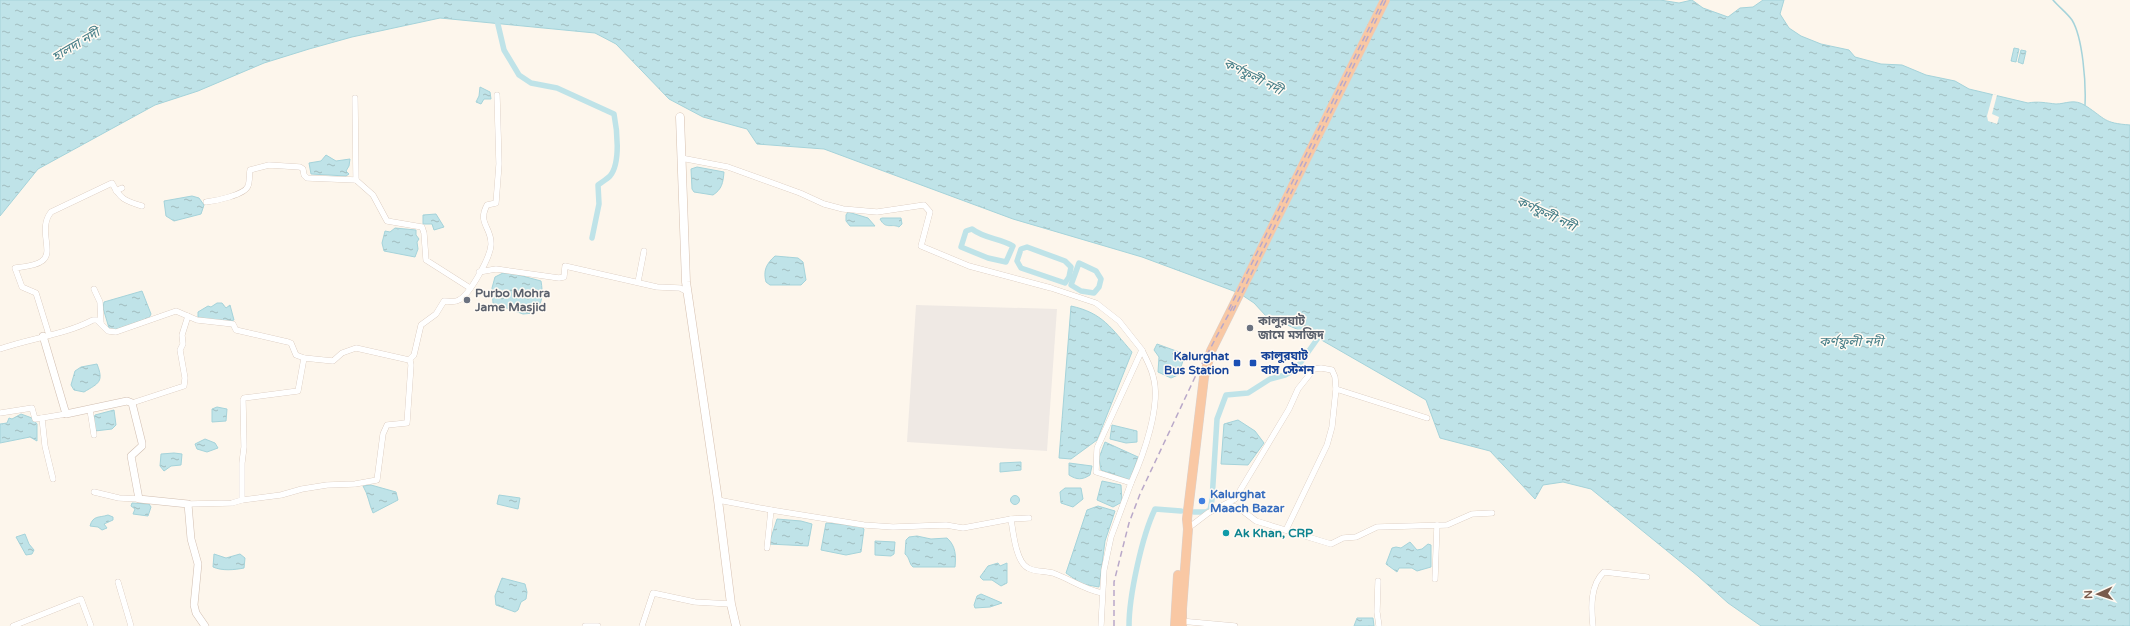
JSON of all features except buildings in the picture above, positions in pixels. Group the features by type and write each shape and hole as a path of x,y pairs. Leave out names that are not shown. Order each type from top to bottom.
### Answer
{"highway":[{"path":"1179,623 1188,507 1204,377 1211,351 1385,0"}],"main road":[{"path":"680,117 688,292 718,500 731,604 736,626"}],"street":[{"path":"94,492 119,498 188,504 238,502 242,500 281,495 302,489 327,485 355,484 377,480 383,434 387,425 406,423 411,365 410,360 414,355 420,328 423,322 436,314 441,303 460,300 470,288 487,261 491,245 490,236 482,214 487,205 496,203 499,164 497,95"},
{"path":"355,98 356,180"},
{"path":"681,158 728,167 800,193 824,204 843,209 877,212 924,205 930,212 921,246 969,266 1051,288 1096,303 1119,320 1142,350 1154,377 1154,411 1141,460 1111,537 1104,570 1101,626"},
{"path":"206,202 233,196 246,190 249,183 250,170 269,165 300,167 307,178 356,180 373,195 387,221 422,227 424,233 426,260 470,288"},
{"path":"66,414 36,293 22,287 15,268 41,262 47,256 48,250 44,229 51,212 112,183 119,190 118,195 128,202 142,206"},
{"path":"638,282 644,251"},
{"path":"479,272 496,269 559,278 564,277 565,266 666,288 680,288 688,292"},
{"path":"94,289 100,302 101,323"},
{"path":"0,349 69,331 93,320 97,320 108,331 116,332 176,311 210,323 233,324 236,330 292,343 296,355 304,358 333,361 342,352 356,348 410,360"},
{"path":"0,413 32,408 35,419 42,418 90,410 127,401 132,403 184,386 185,378 180,350 183,344 182,335 188,316"},
{"path":"1131,483 1096,472 1097,448 1142,350"},
{"path":"242,500 242,463 244,447 243,400 247,396 298,390 304,358"},
{"path":"1186,528 1197,520 1235,499 1286,415 1298,388 1314,369 1321,368 1332,370 1335,377 1336,389 1332,427 1327,445 1286,530"},
{"path":"1336,389 1427,418"},
{"path":"132,403 142,443 142,446 131,456 139,499"},
{"path":"90,410 94,435"},
{"path":"42,418 45,446 53,478"},
{"path":"718,500 864,525 898,528 946,526 963,528 1011,519 1029,518"},
{"path":"188,504 191,539 198,564 194,605 196,613 205,626"},
{"path":"1219,507 1232,506 1239,508 1256,521 1331,544 1343,538 1356,537 1377,527 1453,524 1472,514 1492,513"},
{"path":"767,548 771,510"},
{"path":"1011,519 1017,550 1024,564 1028,568 1053,573 1087,590 1102,593"},
{"path":"1435,579 1437,525"},
{"path":"1593,626 1593,602 1596,580 1604,572 1647,577"},
{"path":"118,582 131,626"},
{"path":"1378,582 1377,612 1379,626"},
{"path":"642,626 653,592 695,602 731,604"},
{"path":"13,626 81,599 91,626"},
{"path":"1179,623 1235,626"},
{"path":"585,626 598,626"}],"shaded area":[{"path":"916,305 1057,309 1047,451 907,442"}],"water":[{"name":"কর্ণফুলী নদী","path":"0,0 1660,0 1679,3 1692,0 1703,8 1728,17 1740,8 1753,7 1763,0 1784,0 1780,14 1789,28 1801,36 1821,44 1849,50 1855,57 1881,64 1902,65 1926,75 1955,81 1969,89 2028,103 2039,102 2056,104 2078,102 2109,122 2130,125 2130,626 1761,626 1728,603 1698,576 1591,489 1563,482 1543,485 1535,499 1490,451 1440,438 1426,400 1318,338 1266,316 1254,303 1239,293 1142,257 1013,219 824,149 757,144 747,129 703,117 669,99 616,44 595,33 440,18 352,37 309,49 264,63 198,91 155,105 38,169 0,216"},
{"path":"2014,48 2019,49 2016,62 2011,61"},
{"path":"2021,50 2026,51 2023,64 2018,62"},
{"path":"480,87 490,92 491,99 484,99 481,104 476,102 479,96"},
{"path":"326,155 336,161 350,159 349,166 346,171 349,174 346,176 311,174 309,163 321,161"},
{"path":"697,167 724,172 722,185 713,195 694,192 692,189 691,169"},
{"path":"192,196 199,198 204,205 201,214 174,221 166,216 164,201"},
{"path":"848,212 868,218 875,226 850,226 846,221 846,215"},
{"path":"436,214 444,227 434,230 432,224 423,224 423,215"},
{"path":"901,218 902,224 899,227 887,225 882,222 880,219"},
{"path":"395,228 416,230 416,235 419,239 417,242 418,249 415,257 384,251 382,243 385,231 390,232"},
{"path":"775,256 798,258 803,262 806,280 801,285 770,285 766,282 766,268"},
{"path":"503,273 515,274 541,281 542,298 537,310 534,313 523,314 493,303 492,288 495,277"},
{"path":"142,291 151,314 149,318 114,330 109,328 103,308 104,302"},
{"path":"217,303 222,303 226,308 230,305 234,320 226,322 221,320 217,322 198,317 198,312"},
{"path":"1071,306 1082,309 1099,317 1112,329 1132,352 1097,440 1071,459 1059,458"},
{"path":"1157,344 1179,352 1183,361 1178,375 1171,378 1158,372 1159,357 1154,350"},
{"path":"97,364 100,378 97,384 84,392 74,390 71,385 75,371 81,367"},
{"path":"217,407 227,409 226,421 212,422 212,409"},
{"path":"114,410 116,425 112,429 95,431 93,420 95,415"},
{"path":"21,414 32,418 37,424 37,441 30,437 0,443 0,424 7,423 9,418 12,419"},
{"path":"1238,420 1255,431 1264,443 1248,465 1221,464 1224,424"},
{"path":"1112,425 1137,431 1137,442 1126,443 1110,439"},
{"path":"205,439 215,443 218,448 207,452 197,449 195,444"},
{"path":"1105,442 1138,457 1130,480 1101,470 1099,458"},
{"path":"161,454 182,454 181,465 171,466 164,471 160,466"},
{"path":"1021,462 1021,470 1000,472 1000,463"},
{"path":"1069,463 1092,466 1090,475 1080,479 1069,475"},
{"path":"1102,481 1121,485 1122,502 1113,507 1097,500"},
{"path":"371,485 396,492 398,500 373,513 363,486"},
{"path":"1065,488 1081,488 1083,499 1073,507 1061,503 1060,492"},
{"path":"499,495 520,498 518,509 497,504"},
{"path":"1015,495 1020,500 1015,505 1010,500"},
{"path":"132,503 149,504 151,507 148,516 133,514 135,509 131,506"},
{"path":"1098,506 1115,511 1105,541 1099,587 1082,584 1066,573 1087,510"},
{"path":"108,515 113,517 113,520 104,524 107,528 102,530 98,527 90,526 91,522 95,518"},
{"path":"777,519 801,521 812,524 808,546 769,544"},
{"path":"826,523 860,526 864,529 861,552 846,555 821,550"},
{"path":"25,534 29,544 34,550 32,554 26,555 16,537"},
{"path":"917,536 931,539 947,538 955,551 955,567 913,567 905,554 906,540 909,537"},
{"path":"875,541 895,542 894,554 891,556 875,555"},
{"path":"1410,542 1417,550 1422,549 1428,544 1431,545 1431,567 1417,571 1412,568 1399,568 1397,572 1386,564 1392,548 1401,548"},
{"path":"214,554 226,558 240,554 245,558 244,568 228,570 213,567"},
{"path":"998,563 1000,566 1007,563 1007,583 1001,586 992,580 983,580 980,577 988,566"},
{"path":"502,578 525,584 527,592 526,599 521,602 518,610 515,612 496,605 495,596"},
{"path":"981,594 1002,603 990,607 975,608 974,605 977,596"},
{"path":"1357,618 1373,618 1374,626 1354,626"}],"pier":[{"path":"1993,94 1997,95 1992,114 1999,117 1997,124 1988,121 1987,116"}],"waterway":[{"path":"2053,0 2068,15 2076,28 2081,49 2084,74 2085,105"},
{"path":"496,16 504,50 519,75 531,83 557,88 614,114 617,137 616,163 610,176 598,185 599,204 592,238"},
{"path":"972,229 982,235 1003,241 1013,246 1006,262 988,258 961,247 966,231 972,229"},
{"path":"1027,247 1065,261 1071,267 1069,277 1065,283 1021,268 1017,261 1021,249 1027,247"},
{"path":"1079,263 1096,271 1101,279 1099,287 1094,293 1081,291 1071,285 1079,263"},
{"path":"1194,512 1206,512 1210,510 1212,500 1217,419 1226,395 1248,393 1270,379 1285,375 1296,369 1318,338"},
{"path":"1129,626 1131,599 1137,566 1145,534 1155,509 1181,511"}],"railway":[{"path":"1383,0 1229,309 1233,311 1386,0"},
{"path":"1114,626 1114,582 1129,523 1140,494 1196,375 1233,306"}],"place":[{"name":"Purbo Mohra Jame Masjid","path":"467,300"},
{"name":"কালুরঘাট জামে মসজিদ","path":"1250,328"},
{"name":"Kalurghat Bus Station","path":"1237,363"},
{"name":"কালুরঘাট বাস স্টেশন","path":"1253,363"},
{"name":"Kalurghat Maach Bazar","path":"1202,501"},
{"name":"Ak Khan, CRP","path":"1226,533"}],"water label":[{"name":"হালদা নদী","path":"76,45"}]}
